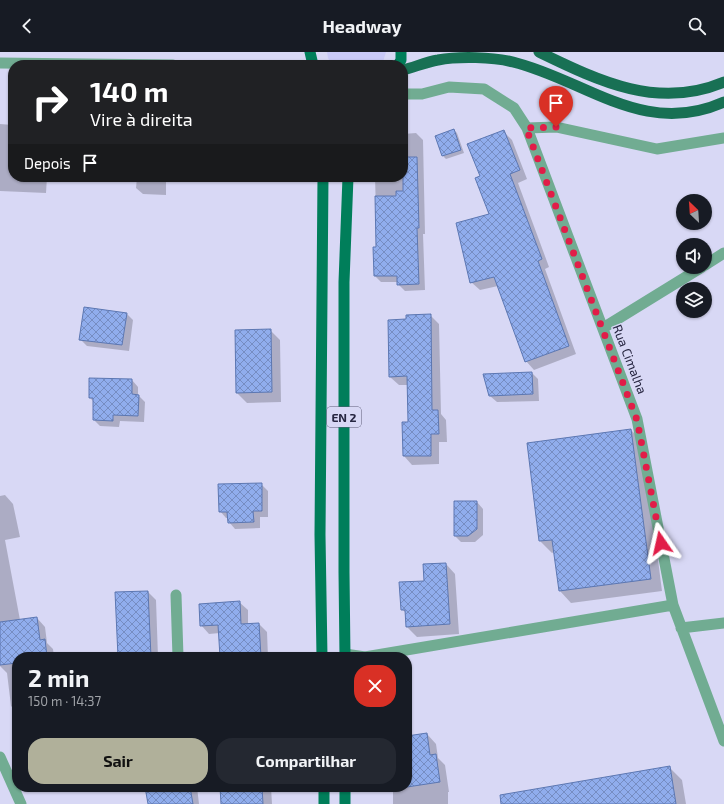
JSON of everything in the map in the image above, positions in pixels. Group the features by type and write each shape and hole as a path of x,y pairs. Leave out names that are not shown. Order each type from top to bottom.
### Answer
{"highway":[{"path":"539,52 580,72 626,88 648,92 671,94 692,92 724,82"},
{"path":"408,69 439,60 480,57 513,62 553,76 594,94 627,106 662,113 689,111 724,102"}],"main road":[{"name":"EN 2","path":"322,652 320,535 323,182"},
{"name":"EN 2","path":"345,652 344,282 348,182"},
{"path":"324,792 324,804"},
{"path":"345,792 345,804"}],"street":[{"name":"Rua Cimalha","path":"408,94 422,94 449,87 484,89 514,108 526,128 637,420 673,605 724,741"},
{"path":"526,128 556,127 657,149 724,138"},
{"path":"712,261 724,253"},
{"path":"603,328 691,274"},
{"path":"176,595 178,652"},
{"path":"395,652 673,605"},
{"path":"681,628 724,623"},
{"path":"0,757 12,784"},
{"path":"16,792 21,804"}],"shaded area":[{"path":"327,52 386,52 384,60 329,60"}],"building":[{"path":"454,129 461,150 442,156 435,136"},
{"path":"504,130 520,170 510,174 542,259 538,261 569,346 525,362 494,277 470,283 456,223 489,214 475,178 480,176 467,144"},
{"path":"408,157 417,157 419,284 397,285 397,276 374,276 373,247 376,247 375,196 396,196 396,191 403,191 403,182 408,182"},
{"path":"84,307 127,313 122,345 79,340"},
{"path":"431,314 432,410 438,410 439,434 431,434 431,456 403,456 402,422 408,422 407,376 389,377 388,320 406,319 406,315"},
{"path":"271,329 272,392 236,393 235,330"},
{"path":"532,372 533,394 489,396 483,374"},
{"path":"89,378 132,379 132,394 139,395 138,416 113,415 113,421 93,420 93,398 89,398"},
{"path":"631,429 651,579 559,591 552,540 539,541 527,443"},
{"path":"262,483 262,511 253,511 254,522 228,523 227,512 219,512 218,484"},
{"path":"454,501 477,501 477,529 468,536 454,536"},
{"path":"446,563 450,624 406,627 405,610 401,610 399,582 424,581 423,564"},
{"path":"148,591 151,652 118,652 115,592"},
{"path":"240,601 241,624 259,623 261,652 220,652 218,625 200,626 199,604"},
{"path":"37,617 40,640 45,639 46,652 12,652 12,664 0,665 0,622"},
{"path":"427,733 430,755 436,754 440,782 412,786 412,735"},
{"path":"670,766 676,804 501,804 500,795"},
{"path":"146,792 191,792 193,804 148,804"},
{"path":"220,792 262,792 263,804 221,804"}],"route":[{"path":"556,127 526,128 637,420 661,543"}]}
